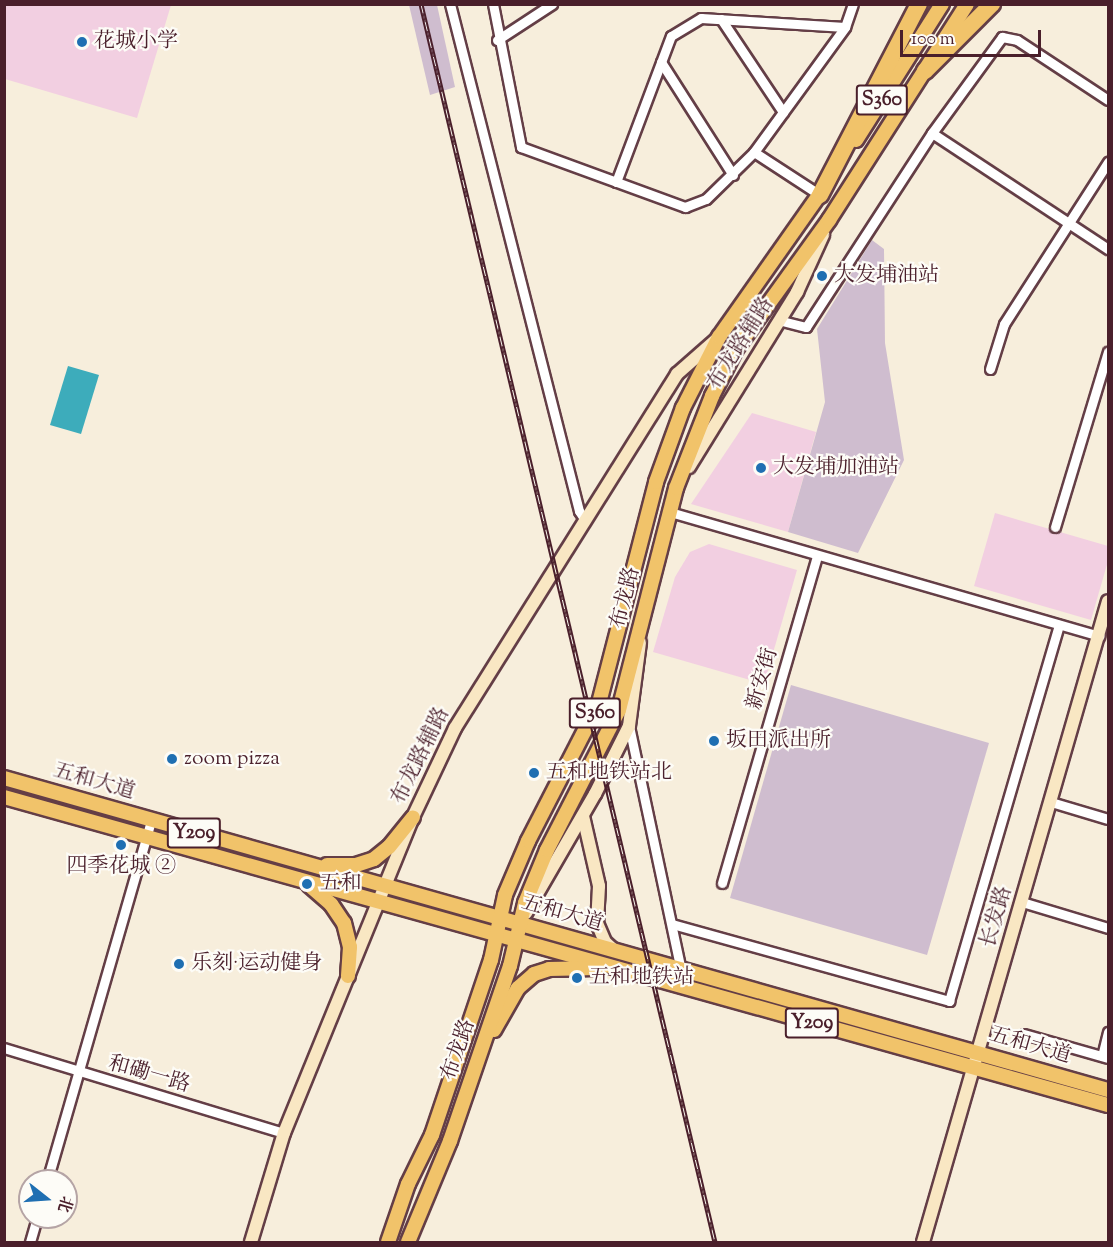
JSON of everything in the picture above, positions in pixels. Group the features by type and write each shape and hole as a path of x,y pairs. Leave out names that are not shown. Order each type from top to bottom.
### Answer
{"highway":[{"path":"820,195 920,4"},
{"path":"925,71 992,4"}],"main road":[{"name":"布龙路","path":"388,1242 408,1184 432,1135 496,936 505,895 528,841 599,703 656,482 683,408 718,337 820,195 942,4"},
{"name":"布龙路","path":"408,1242 450,1141 520,924 547,850 612,727 642,624 676,488 701,420 736,349 832,215 967,4"},
{"name":"布龙路辅路","path":"676,488 796,292 832,215"},
{"name":"布龙路辅路","path":"250,1242 284,1133 384,886 413,817 470,700 677,374 718,337"},
{"name":"长发路","path":"923,1242 1108,608"},
{"path":"520,924 583,816 629,726 642,624"},
{"name":"五和大道","path":"4,778 1108,1090"},
{"name":"五和大道","path":"4,797 1108,1105"},
{"path":"583,816 599,886 597,923 605,942 615,951"},
{"path":"310,865 356,865 374,859 413,817"},
{"path":"305,882 331,904 344,923 350,947 348,976"},
{"path":"479,1056 528,978 549,969 609,967"}],"street":[{"path":"450,4 568,456 579,511 585,520"},
{"path":"494,4 498,40 521,147 685,207 705,199 733,175 754,152 845,27 853,4"},
{"path":"498,40 552,4"},
{"path":"616,182 671,36 701,18 845,27"},
{"path":"721,19 783,112"},
{"path":"778,320 806,327 932,133 1002,37 1017,40 1108,100"},
{"path":"661,62 733,175"},
{"path":"932,133 1108,249"},
{"path":"754,152 820,195"},
{"path":"990,369 1004,324 1108,162"},
{"path":"1056,527 1108,352"},
{"path":"670,512 1099,636"},
{"name":"新安街","path":"722,883 818,555"},
{"path":"672,924 949,1001 1059,624"},
{"path":"629,726 681,970"},
{"path":"1051,802 1108,819"},
{"path":"50,1169 151,820"},
{"path":"1022,902 1108,927"},
{"path":"1024,1034 1105,1057 1108,1032"},
{"name":"和磡一路","path":"4,1048 77,1073 284,1133"}],"shaded area":[{"name":"花城小学","path":"4,5 171,5 137,118 5,79"},
{"path":"409,5 437,5 455,87 430,95"},
{"path":"872,240 884,249 885,343 904,460 858,553 788,532 825,402 817,329"},
{"name":"大发埔加油站","path":"752,413 816,432 788,532 691,504"},
{"path":"995,513 1108,546 1108,561 1091,620 974,586"},
{"path":"709,544 797,570 764,684 653,652 675,577 690,552"},
{"path":"791,685 989,743 927,955 730,898"}],"water":[{"path":"68,366 99,375 81,434 50,425"}],"railway":[{"path":"421,4 715,1242"}],"place":[{"name":"花城小学","path":"82,42"},
{"name":"大发埔油站","path":"822,276"},
{"name":"大发埔加油站","path":"761,468"},
{"name":"坂田派出所","path":"714,741"},
{"name":"zoom pizza","path":"172,759"},
{"name":"五和地铁站北","path":"534,773"},
{"name":"四季花城 ②","path":"121,845"},
{"name":"五和","path":"307,884"},
{"name":"乐刻·运动健身","path":"179,964"},
{"name":"五和地铁站","path":"577,978"}]}
